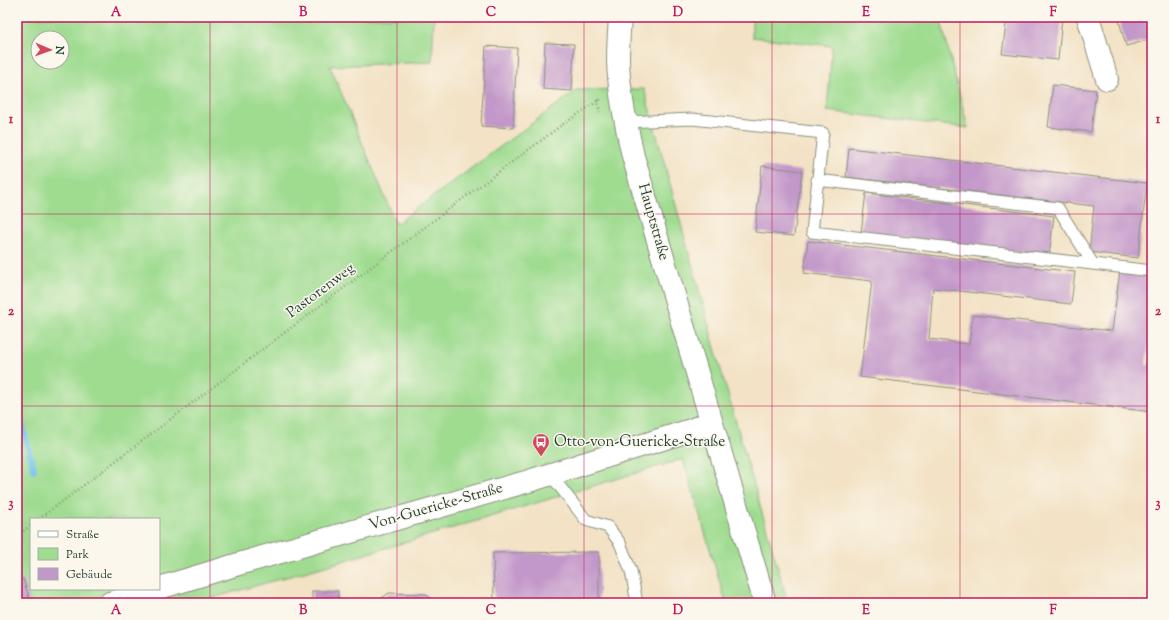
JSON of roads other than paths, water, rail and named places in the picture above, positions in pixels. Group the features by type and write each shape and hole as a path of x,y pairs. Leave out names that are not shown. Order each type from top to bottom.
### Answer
{"street":[{"name":"Hauptstraße","path":"620,17 618,60 621,90 633,156 765,603"},
{"path":"1088,17 1107,79"},
{"name":"Von-Guericke-Straße","path":"160,588 550,474 712,422"},
{"path":"110,603 153,590"}],"lane":[{"path":"626,122 692,118 823,133 812,232 1152,271"},
{"path":"818,180 1058,208 1093,264"},
{"path":"550,474 586,520 608,528 620,543 631,571 637,603"}],"waterway":[{"path":"17,405 34,470"}],"place":[{"name":"Otto-von-Guericke-Straße","path":"541,457"}]}
